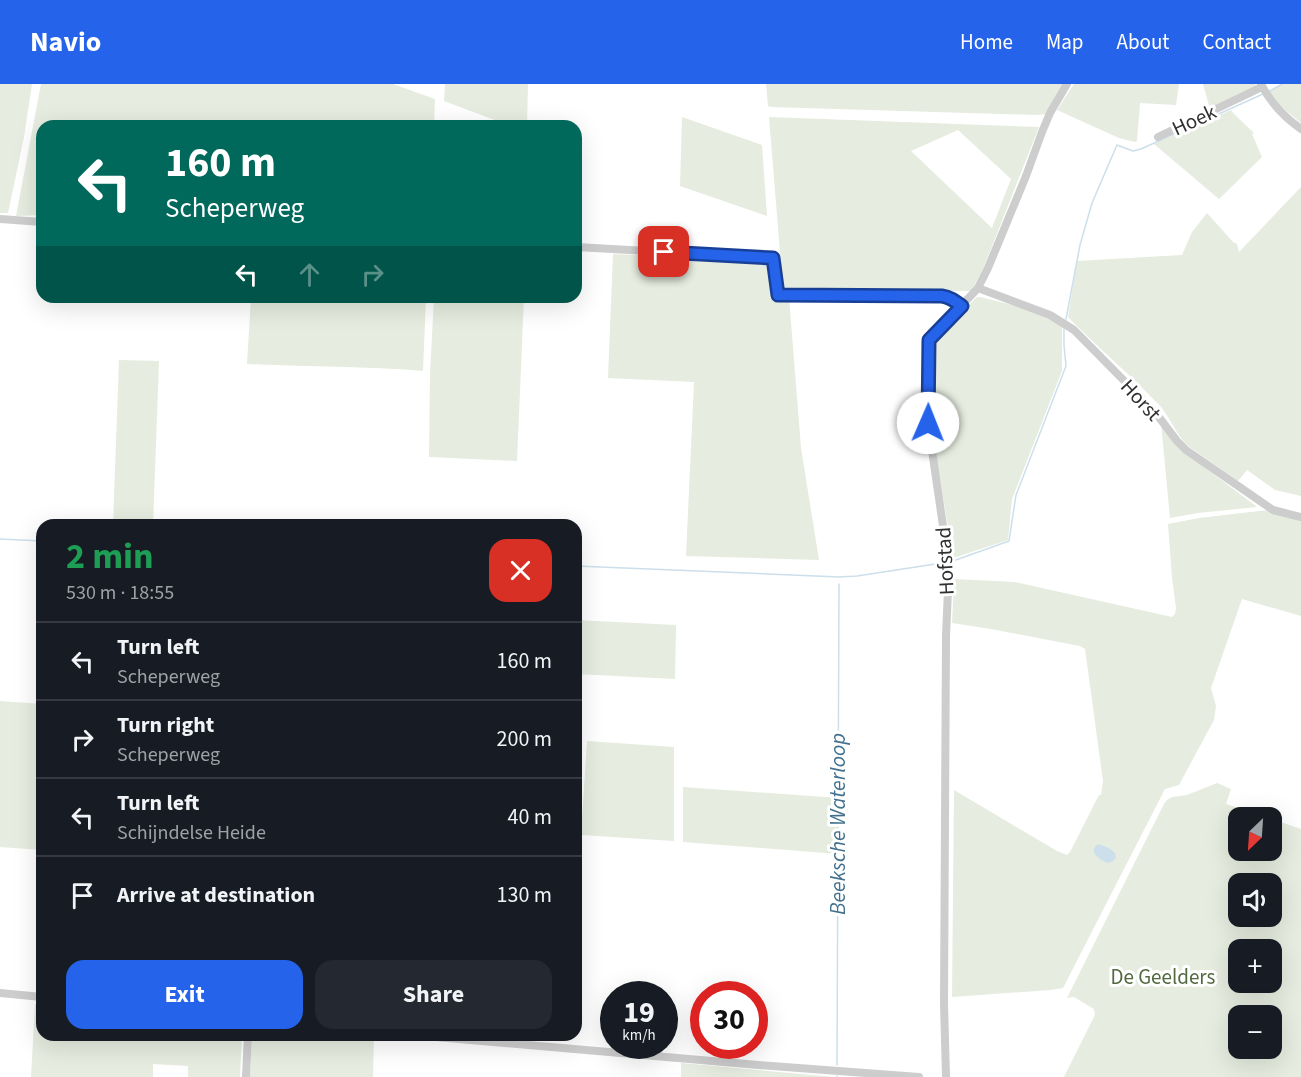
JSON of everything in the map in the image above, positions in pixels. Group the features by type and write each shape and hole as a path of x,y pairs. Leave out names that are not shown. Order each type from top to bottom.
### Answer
{"street":[{"name":"Hofstad","path":"946,1077 944,1003 946,636 949,567 928,423 929,340 978,288 1050,113 1067,84"},
{"path":"1264,90 1280,112 1301,129"},
{"name":"Hoek","path":"1158,137 1264,90"},
{"path":"0,219 36,222"},
{"path":"582,247 773,258 778,295 942,296 950,297 962,306"},
{"name":"Horst","path":"978,288 1050,315 1074,330 1155,412 1186,450 1273,510 1301,517"},
{"path":"0,993 36,996"},
{"path":"246,1077 248,1041"},
{"path":"482,1041 919,1077"}],"green space":[{"path":"0,84 32,84 24,137 8,213 0,213"},
{"path":"41,84 393,84 435,99 434,120 36,120 36,215 16,216"},
{"path":"445,84 528,84 527,120 495,120 444,101"},
{"path":"766,84 1065,84 1046,114 1037,115 771,107 768,106"},
{"path":"1074,84 1179,84 1176,105 1140,103 1137,141 1135,142 1119,138 1057,110"},
{"path":"1203,84 1255,84 1256,86 1210,109"},
{"path":"1281,84 1301,84 1301,123 1279,105 1268,91"},
{"path":"1231,110 1254,133 1252,134 1262,157 1219,199 1154,144"},
{"path":"682,117 762,145 767,216 680,186"},
{"path":"769,117 1039,127 983,269 970,291 783,289","holes":["958,130 1011,179 992,228 911,151"]},
{"path":"1301,187 1301,496 1275,490 1247,470 1238,481 1187,445 1161,407 1068,317 1077,261 1182,255 1192,232 1207,213 1237,244 1239,252"},
{"path":"613,254 770,261 774,294 789,297 801,448 819,560 686,556 694,382 608,378"},
{"path":"977,297 1025,308 1062,325 1062,371 1012,499 1008,540 953,558 931,423 932,340"},
{"path":"251,303 426,303 423,371 247,364"},
{"path":"434,303 524,303 517,461 429,457"},
{"path":"119,360 159,361 153,519 113,519"},
{"path":"1161,423 1187,454 1257,507 1170,518"},
{"path":"1268,510 1301,520 1301,616 1242,599 1211,688 1216,706 1214,720 1179,785 1165,789 1063,988 952,997 954,790 1067,855 1101,795 1103,781 1085,649 1080,646 952,623 954,579 1015,582 1172,617 1176,608 1168,524"},
{"path":"582,620 676,625 675,679 582,674"},
{"path":"0,701 36,704 36,850 0,847"},
{"path":"587,741 674,747 674,841 582,835"},
{"name":"De Geelders","path":"1217,783 1231,789 1226,804 1235,807 1228,807 1228,861 1282,861 1282,822 1301,829 1301,1077 1064,1077 1095,1015 1094,1009 1074,997 1067,998 1164,804 1172,797 1187,795"},
{"path":"683,787 839,798 838,854 683,842"},
{"path":"35,1004 36,1041 242,1041 240,1077 188,1077 188,1066 153,1064 153,1077 31,1077"},
{"path":"252,1041 374,1041 373,1077 250,1077"},
{"path":"681,1063 834,1077 681,1077"}],"water":[{"path":"1098,844 1109,848 1115,853 1116,858 1108,863 1098,858 1094,850"}],"waterway":[{"path":"1270,91 1282,84"},
{"path":"1066,319 1080,245 1092,203 1117,145 1133,151 1141,149 1263,94"},
{"path":"953,561 1009,541 1016,495 1066,366 1064,329"},
{"name":"Beeksche Waterloop","path":"0,539 36,541"},
{"name":"Beeksche Waterloop","path":"582,566 839,577 942,563"},
{"name":"Beeksche Waterloop","path":"837,1065 839,584"}],"route":[{"path":"664,252 773,258 778,295 950,297 962,306 929,340 928,423"}]}
